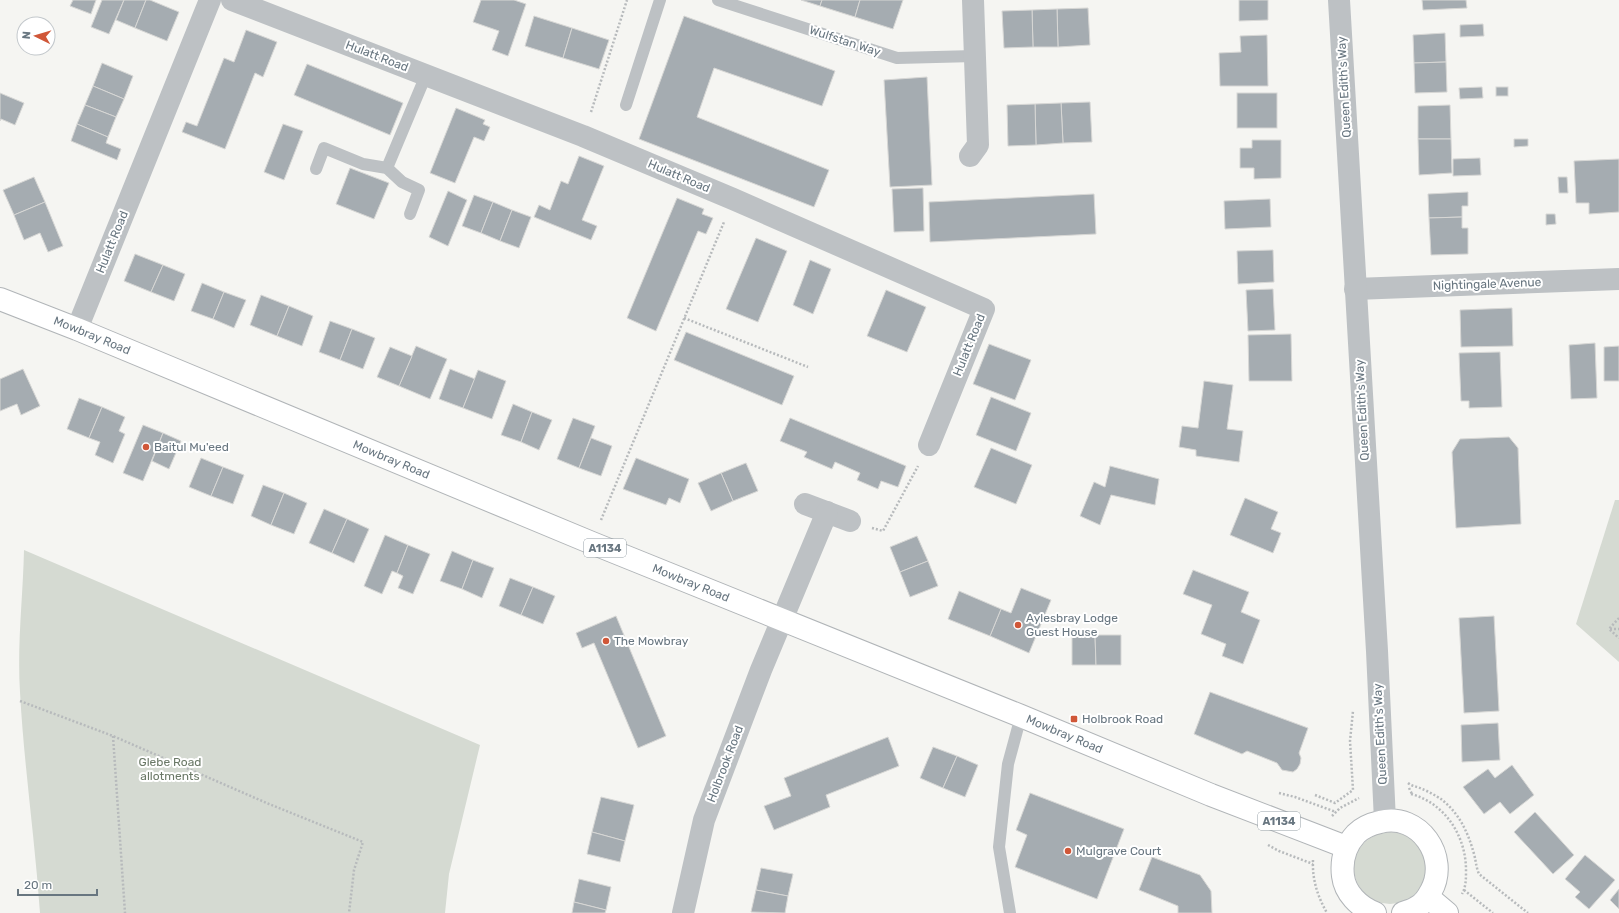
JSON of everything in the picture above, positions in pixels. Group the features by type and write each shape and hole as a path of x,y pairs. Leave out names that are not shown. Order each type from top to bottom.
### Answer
{"main road":[{"name":"Mowbray Road","path":"0,299 77,329 592,543 1021,716 1211,795 1346,847"},
{"path":"1375,913 1358,903 1346,887 1342,867 1346,847 1363,828 1385,821 1396,820 1408,824 1427,838 1434,849 1437,861 1437,874 1434,886 1428,897 1418,907 1403,913"},
{"path":"1428,897 1448,913"}],"street":[{"name":"Hulatt Road","path":"77,329 210,0"},
{"name":"Hulatt Road","path":"232,0 583,136 733,199 984,309 929,445"},
{"path":"970,156 978,145 974,0"},
{"name":"Queen Edith's Way","path":"1339,0 1376,637 1385,821"},
{"name":"Nightingale Avenue","path":"1355,289 1619,279"},
{"path":"805,504 850,521"},
{"path":"783,620 827,512"},
{"name":"Holbrook Road","path":"683,913 704,820 761,670 783,620"}],"lane":[{"path":"626,105 660,0"},
{"name":"Wulfstan Way","path":"718,0 897,58 975,56"},
{"path":"387,168 426,75"},
{"path":"316,169 324,148 363,164 387,168 402,182 419,190 410,214"},
{"path":"1010,913 999,847 1008,764 1021,716"}],"path":[{"path":"583,136 627,0"},
{"path":"592,543 733,199"},
{"path":"684,318 808,368"},
{"path":"850,521 883,531 929,445"},
{"path":"1609,629 1619,618"},
{"path":"1609,629 1619,629"},
{"path":"1609,629 1619,638"},
{"path":"20,701 113,736 269,804 363,842 354,870 349,913"},
{"path":"1315,795 1335,803 1354,790 1350,741 1354,704"},
{"path":"113,736 125,913"},
{"path":"1406,781 1412,786 1422,788 1441,800 1458,815 1469,835 1479,874 1528,913"},
{"path":"1464,890 1493,913"}],"green space":[{"path":"1615,500 1619,500 1619,662 1576,624"},
{"name":"Glebe Road allotments","path":"24,550 480,745 449,874 445,913 40,913 24,747 19,674"},
{"path":"1383,832 1397,832 1404,834 1416,842 1424,854 1426,868 1424,882 1416,894 1404,902 1397,904 1383,904 1376,902 1364,894 1356,882 1354,875 1354,861 1356,854 1364,842 1376,834"}],"building":[{"path":"73,0 96,0 91,14 70,6"},
{"path":"102,0 124,0 109,34 91,27"},
{"path":"124,0 146,0 135,28 116,20"},
{"path":"146,0 150,0 179,12 167,41 135,28"},
{"path":"481,0 514,0 526,4 508,56 492,50 499,31 473,22"},
{"path":"801,0 822,0 820,6"},
{"path":"822,0 860,0 855,17 820,6"},
{"path":"860,0 903,0 893,29 855,17"},
{"path":"1239,0 1268,0 1268,20 1239,21"},
{"path":"1422,0 1466,0 1467,8 1423,10"},
{"path":"1088,8 1090,45 1058,47 1057,9"},
{"path":"1057,9 1058,47 1033,47 1032,10"},
{"path":"1032,10 1033,47 1004,48 1002,11"},
{"path":"534,16 572,28 563,58 525,46"},
{"path":"684,16 835,71 822,106 714,68 697,117 829,170 814,207 639,139"},
{"path":"1483,24 1484,36 1460,37 1460,25"},
{"path":"572,28 609,40 599,69 563,58"},
{"path":"246,30 277,42 263,77 255,73 225,149 182,132 186,122 197,126 224,58 234,62"},
{"path":"1445,33 1446,62 1414,63 1413,35"},
{"path":"1267,35 1268,86 1220,86 1219,53 1241,52 1240,36"},
{"path":"1446,62 1447,92 1415,93 1414,63"},
{"path":"102,63 133,76 124,99 93,86"},
{"path":"307,64 403,103 390,135 294,95"},
{"path":"927,77 932,185 890,187 884,80"},
{"path":"93,86 124,99 116,117 85,105"},
{"path":"1482,87 1483,98 1460,99 1459,88"},
{"path":"1496,87 1508,87 1508,96 1496,96"},
{"path":"0,93 24,103 15,125 1,119 0,121"},
{"path":"1237,93 1277,93 1277,128 1237,128"},
{"path":"1090,102 1092,142 1063,143 1061,103"},
{"path":"1061,103 1063,143 1036,145 1035,104"},
{"path":"1035,104 1036,145 1008,146 1007,105"},
{"path":"85,105 116,117 108,137 77,124"},
{"path":"1450,105 1451,139 1418,139 1418,106"},
{"path":"456,108 485,120 483,124 490,127 484,141 474,137 455,183 430,173"},
{"path":"77,124 108,137 106,143 121,149 117,160 71,141"},
{"path":"283,124 303,131 284,180 264,172"},
{"path":"1418,139 1451,139 1452,173 1419,175"},
{"path":"1514,139 1528,139 1528,146 1514,147"},
{"path":"1252,140 1281,140 1281,178 1254,179 1254,168 1240,168 1240,148 1252,148"},
{"path":"579,156 604,166 582,220 597,226 591,240 534,217 539,205 550,210 561,181 568,184"},
{"path":"1480,158 1481,175 1453,176 1453,159"},
{"path":"1619,159 1619,212 1589,214 1589,203 1576,203 1574,161"},
{"path":"350,168 389,183 374,219 336,204"},
{"path":"34,177 45,202 14,215 3,190"},
{"path":"1558,177 1567,177 1568,193 1559,193"},
{"path":"923,188 924,231 894,232 892,189"},
{"path":"448,191 467,200 448,246 429,237"},
{"path":"1468,192 1468,206 1462,206 1462,217 1429,218 1428,194"},
{"path":"1094,194 1096,234 930,242 929,202"},
{"path":"474,195 493,202 481,233 462,226"},
{"path":"677,198 704,209 702,214 713,218 706,234 698,231 656,331 627,318"},
{"path":"1270,199 1271,227 1225,229 1224,201"},
{"path":"45,202 63,246 48,252 40,233 24,240 14,215"},
{"path":"493,202 512,210 500,241 481,233"},
{"path":"512,210 531,217 519,248 500,241"},
{"path":"1546,214 1555,214 1556,224 1546,225"},
{"path":"1462,217 1462,228 1468,228 1468,254 1431,255 1429,218"},
{"path":"756,238 787,251 758,322 726,309"},
{"path":"1273,250 1274,282 1238,284 1237,251"},
{"path":"135,254 163,265 151,292 124,281"},
{"path":"810,260 831,269 813,314 793,305"},
{"path":"163,265 185,274 174,301 151,292"},
{"path":"202,283 224,292 213,319 191,311"},
{"path":"1273,289 1275,330 1248,331 1246,290"},
{"path":"886,290 926,307 907,352 867,336"},
{"path":"224,292 246,300 234,328 213,319"},
{"path":"261,295 289,306 277,336 250,325"},
{"path":"289,306 313,316 302,346 277,336"},
{"path":"1512,308 1513,346 1461,347 1460,310"},
{"path":"330,321 352,329 340,360 319,352"},
{"path":"352,329 375,338 363,369 340,360"},
{"path":"686,332 794,376 782,405 674,360"},
{"path":"1291,334 1292,381 1249,381 1248,335"},
{"path":"1595,343 1597,398 1571,399 1569,345"},
{"path":"989,344 1031,360 1015,400 973,384"},
{"path":"416,346 447,359 430,399 399,386"},
{"path":"1619,346 1619,381 1604,381 1604,347"},
{"path":"390,347 412,356 399,386 377,377"},
{"path":"1500,352 1502,407 1469,408 1469,401 1461,401 1459,353"},
{"path":"23,369 40,406 21,415 17,404 0,411 0,379"},
{"path":"450,369 475,379 463,408 439,399"},
{"path":"478,370 506,381 492,419 463,408"},
{"path":"1204,381 1233,385 1227,429 1243,431 1239,462 1196,456 1196,450 1179,447 1182,426 1198,428"},
{"path":"991,397 1031,413 1016,451 976,435"},
{"path":"79,398 102,407 89,438 67,429"},
{"path":"513,404 532,412 521,442 501,435"},
{"path":"102,407 125,417 119,431 125,434 113,463 95,455 100,442 89,438"},
{"path":"532,412 552,420 539,450 521,442"},
{"path":"573,418 595,426 579,468 557,459"},
{"path":"790,418 906,466 898,487 881,481 878,489 857,480 860,473 835,462 832,469 804,457 807,452 780,441"},
{"name":"Baitul Mu'eed","path":"143,425 163,433 143,481 123,473"},
{"path":"163,433 181,441 169,469 152,461"},
{"path":"1509,437 1518,448 1521,524 1456,528 1452,452 1460,439"},
{"path":"591,438 612,446 601,476 579,468"},
{"path":"991,448 1032,465 1016,504 974,487"},
{"path":"201,458 223,467 211,496 189,487"},
{"path":"636,458 689,479 680,503 669,498 666,505 623,489"},
{"path":"746,463 758,491 733,501 721,473"},
{"path":"1110,466 1159,479 1155,505 1111,495 1100,525 1080,516 1094,482 1105,487"},
{"path":"223,467 244,475 233,504 211,496"},
{"path":"721,473 733,501 711,511 698,483"},
{"path":"263,485 284,493 271,525 251,516"},
{"path":"284,493 307,503 294,534 271,525"},
{"path":"1245,498 1278,512 1271,529 1281,533 1273,553 1230,535"},
{"path":"324,509 347,519 332,553 309,543"},
{"path":"347,519 369,529 354,563 332,553"},
{"path":"385,535 408,545 397,573 392,571 382,594 364,586"},
{"path":"917,536 928,561 900,572 890,547"},
{"path":"408,545 430,554 413,594 398,588 403,576 397,573"},
{"path":"452,551 473,560 462,589 440,581"},
{"path":"473,560 494,568 482,598 462,589"},
{"path":"928,561 938,586 910,597 900,572"},
{"path":"1193,570 1249,592 1241,612 1260,620 1243,664 1222,656 1226,644 1201,634 1212,605 1183,594"},
{"path":"510,578 533,587 521,615 499,606"},
{"path":"533,587 555,596 543,624 521,615"},
{"name":"Aylesbray Lodge Guest House","path":"1021,588 1051,600 1029,653 990,636 1001,609 1011,613"},
{"path":"959,591 1001,609 990,636 948,619"},
{"path":"616,616 666,736 638,748 594,643 582,648 576,633"},
{"path":"1494,616 1499,711 1464,713 1459,618"},
{"path":"1095,635 1096,665 1072,665 1072,636"},
{"path":"1095,635 1121,635 1121,665 1096,665"},
{"path":"1210,692 1308,728 1299,753 1301,758 1297,769 1293,772 1282,770 1277,763 1247,751 1242,754 1194,734"},
{"path":"1498,723 1500,760 1462,762 1461,725"},
{"path":"888,737 899,766 826,795 830,807 774,830 764,806 791,796 784,778"},
{"path":"933,747 957,756 943,788 920,778"},
{"path":"957,756 978,765 965,797 943,788"},
{"path":"1512,765 1534,795 1510,814 1500,802 1484,814 1463,787 1488,769 1495,778"},
{"name":"Mulgrave Court","path":"1030,793 1124,829 1097,899 1015,867 1027,835 1016,830"},
{"path":"601,797 634,805 625,841 592,832"},
{"path":"1535,812 1574,855 1553,874 1514,832"},
{"path":"592,832 625,841 620,862 587,854"},
{"path":"1585,855 1615,880 1589,909 1575,897 1580,892 1565,879"},
{"path":"1152,857 1200,875 1211,891 1212,913 1178,913 1178,906 1139,890"},
{"path":"761,868 793,874 788,896 756,890"},
{"path":"579,879 611,887 606,910 574,902"},
{"path":"1619,889 1619,909 1610,900"},
{"path":"756,890 788,896 785,913 751,912"},
{"path":"574,902 606,910 605,913 572,913"}],"place":[{"name":"Baitul Mu'eed","path":"146,447"},
{"name":"Aylesbray Lodge Guest House","path":"1018,625"},
{"name":"The Mowbray","path":"606,641"},
{"name":"Holbrook Road","path":"1074,719"},
{"name":"Mulgrave Court","path":"1068,851"}]}
